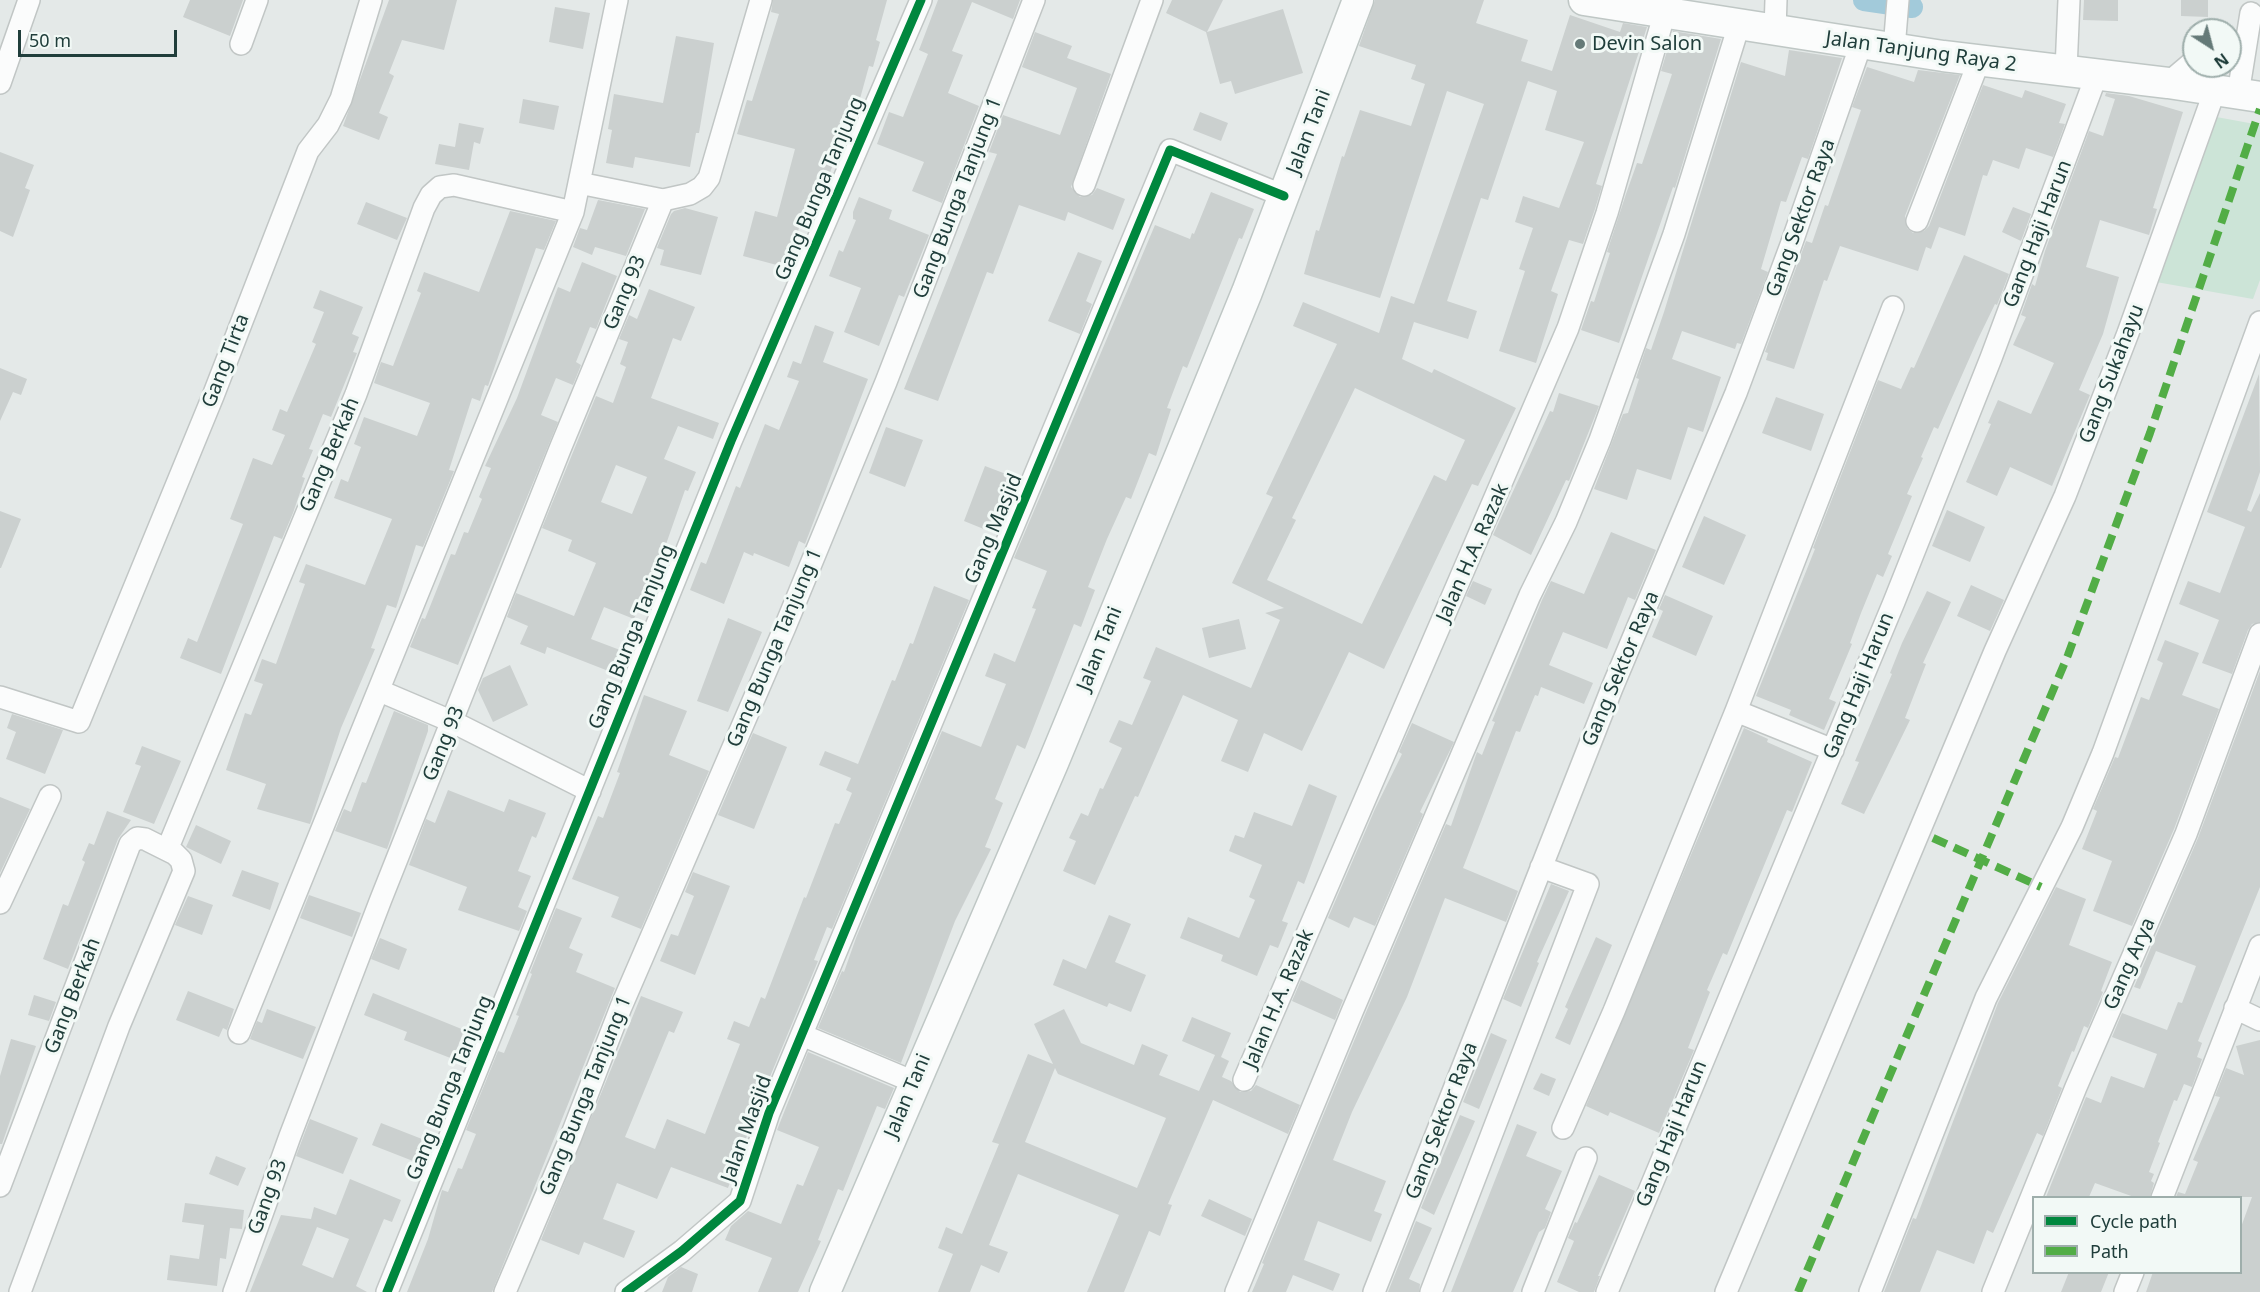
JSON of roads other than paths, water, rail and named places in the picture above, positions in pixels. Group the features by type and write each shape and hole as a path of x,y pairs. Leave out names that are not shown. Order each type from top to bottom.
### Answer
{"street":[{"path":"0,83 30,0"},
{"path":"241,44 257,0"},
{"name":"Gang Tirta","path":"0,697 80,722 208,407 308,151 328,125 340,99 371,0"},
{"path":"239,1033 573,212 617,0"},
{"path":"579,183 663,200 690,195 702,187 709,178 761,0"},
{"name":"Gang Bunga Tanjung","path":"387,1292 731,441 921,0"},
{"name":"Gang Bunga Tanjung 1","path":"505,1292 570,1139 621,1007 785,627 886,382 1034,0"},
{"path":"1084,185 1152,0"},
{"name":"Jalan Tani","path":"825,1292 1062,741 1284,196 1358,0"},
{"name":"Jalan Tanjung Raya 2","path":"1584,0 1739,25 1775,16 1861,44 1895,38 1979,61 2169,82 2238,93"},
{"path":"1895,38 1898,0"},
{"path":"2066,70 2069,0"},
{"path":"2242,20 2256,9"},
{"name":"Gang Sukahayu","path":"1726,1292 1995,651 2088,438 2172,213 2238,93 2256,9"},
{"name":"Jalan H.A. Razak","path":"1244,1080 1568,328 1607,213 1665,12"},
{"path":"1236,1292 1352,1012 1525,606 1566,522 1600,440 1674,234 1739,25"},
{"name":"Gang Sektor Raya","path":"1374,1292 1612,688 1736,393 1791,245 1861,44"},
{"path":"1917,221 1979,61"},
{"path":"2169,82 2182,71"},
{"name":"Gang Haji Harun","path":"1607,1292 1833,750 1991,358 2097,74"},
{"name":"Gang Masjid","path":"802,1035 1170,150 1284,196"},
{"name":"Gang Berkah","path":"0,1186 130,844 137,838 145,839 167,850 356,394 424,208 431,195 440,187 454,185 573,212"},
{"name":"Gang 93","path":"234,1292 344,996 556,459 663,200"},
{"path":"1563,1128 1614,1011 1736,711 1893,307"},
{"path":"1870,1292 1986,998 2072,827 2103,753 2260,322"},
{"name":"Gang Arya","path":"1993,1292 2076,1087 2186,834 2260,634"},
{"path":"380,691 453,722 590,791"},
{"path":"1736,711 1833,750"},
{"path":"0,903 50,796"},
{"path":"20,1292 120,1026 184,871 181,860 167,850"},
{"path":"1431,1292 1588,884 1541,867"},
{"path":"2162,1196 2260,946"},
{"path":"2235,1008 2260,1020"},
{"path":"802,1035 914,1082"},
{"name":"Jalan Masjid","path":"626,1292 682,1251 740,1200 761,1136 802,1035"},
{"path":"1533,1292 1586,1158"},
{"path":"2125,1292 2132,1274"}],"waterway":[{"path":"1864,0 1912,7"}],"place":[{"name":"Devin Salon","path":"1580,44"}]}
